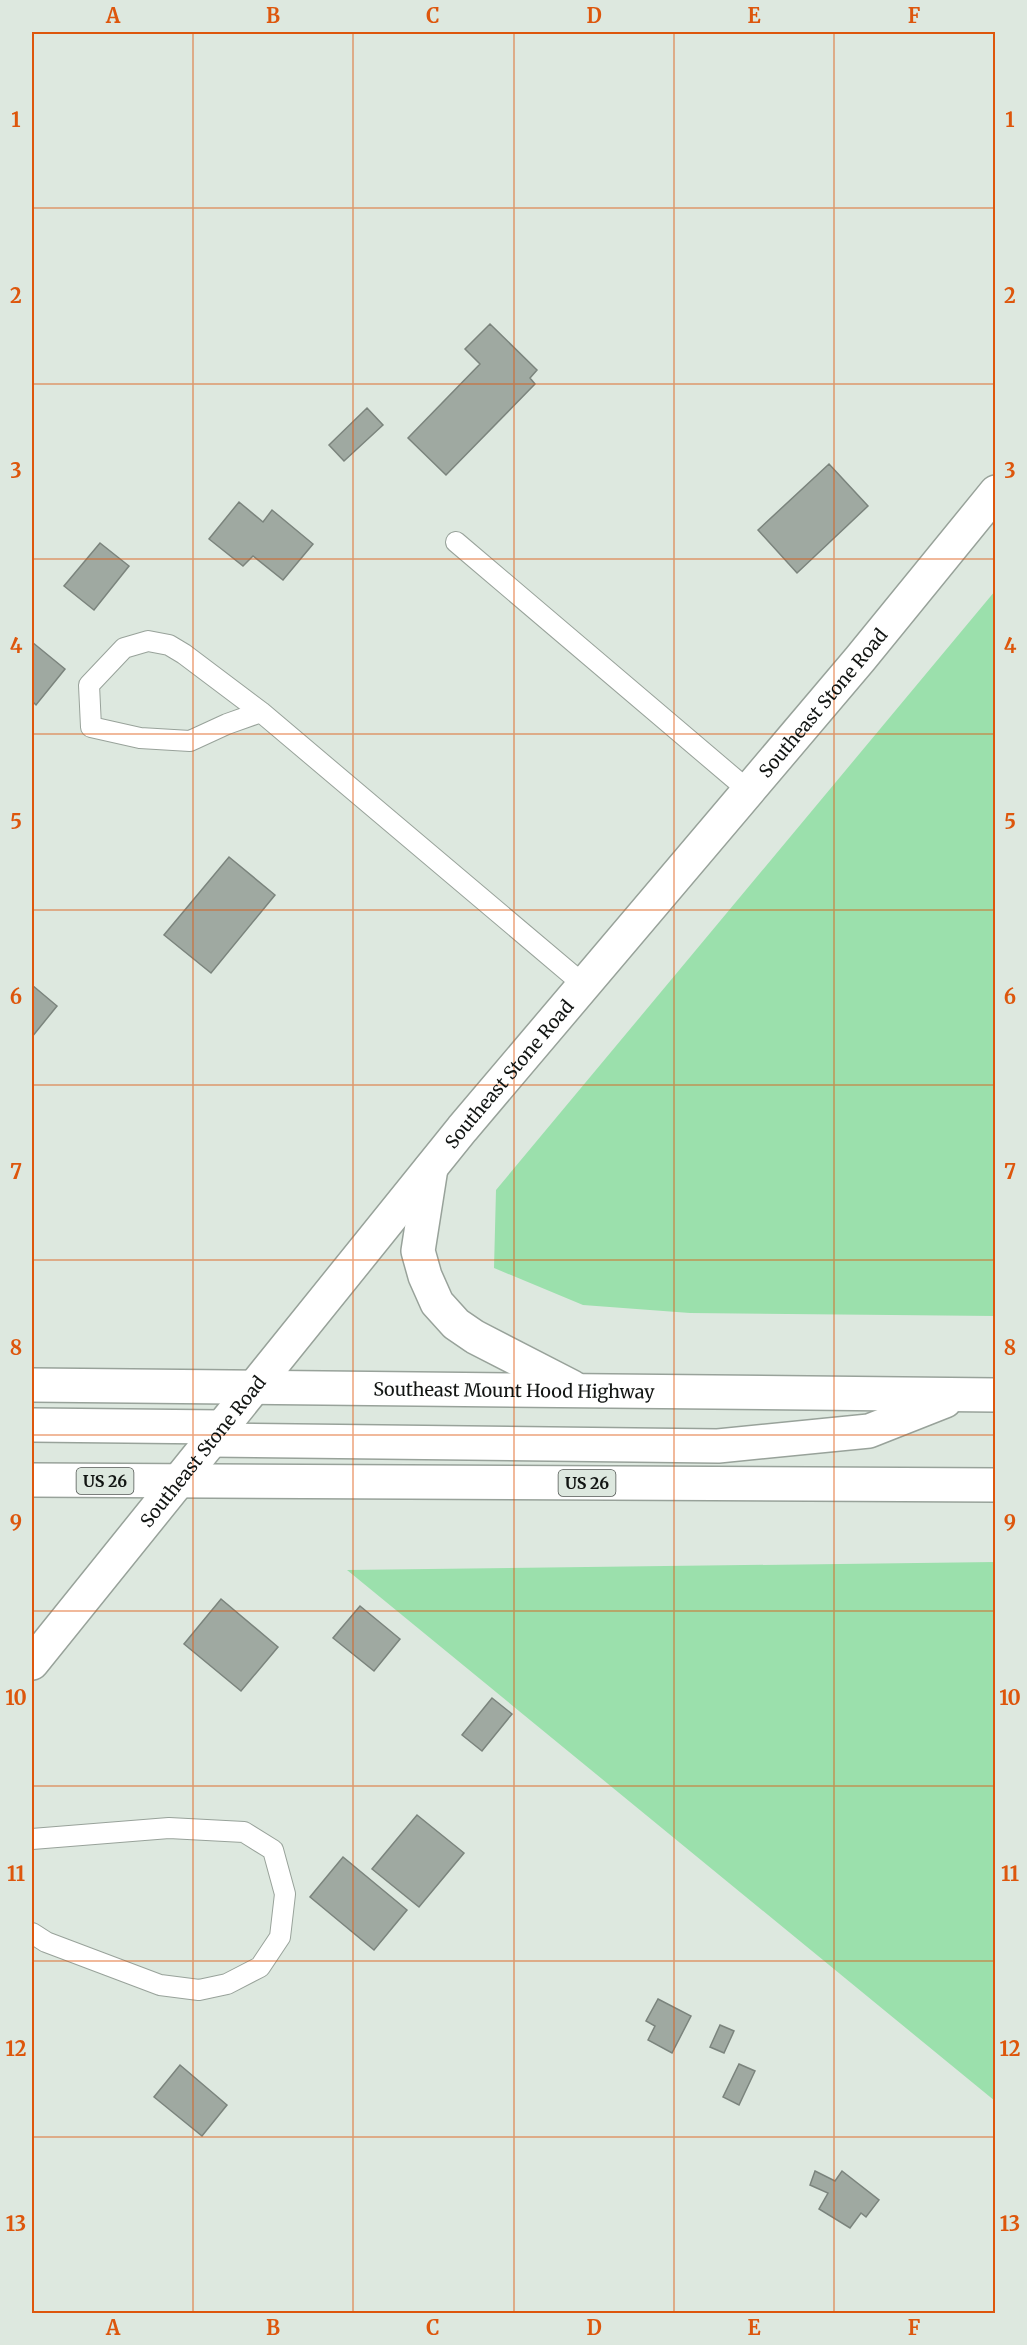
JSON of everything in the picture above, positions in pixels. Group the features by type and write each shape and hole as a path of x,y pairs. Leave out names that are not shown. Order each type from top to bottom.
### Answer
{"main road":[{"name":"Southeast Stone Road","path":"32,1662 431,1168 860,659 996,492"},
{"path":"431,1168 418,1251 425,1276 437,1303 456,1324 475,1337 579,1390"},
{"name":"Southeast Mount Hood Highway","path":"32,1385 996,1395"},
{"path":"32,1425 216,1433 718,1446 869,1431 961,1395"},
{"name":"US 26","path":"32,1480 996,1485"}],"lane":[{"path":"456,542 749,791"},
{"path":"261,712 190,741 140,738 91,727 89,685 124,648 148,641 169,645 184,654 261,712 584,985"},
{"path":"32,1839 170,1828 244,1832 273,1850 285,1894 280,1937 260,1967 227,1984 199,1990 160,1985 46,1942 32,1933"}],"green space":[{"path":"995,591 995,1316 690,1313 583,1305 494,1268 496,1190"},
{"path":"995,1562 995,2101 347,1570"}],"building":[{"path":"490,324 537,370 530,378 535,384 446,475 408,438 480,364 465,349"},
{"path":"367,408 383,425 344,461 329,445"},
{"path":"829,464 868,506 797,573 758,530"},
{"path":"239,502 263,522 272,510 313,544 283,580 253,556 243,566 209,539"},
{"path":"100,543 129,566 94,610 64,586"},
{"path":"32,642 65,669 36,705 32,701"},
{"path":"229,857 275,895 211,973 164,935"},
{"path":"32,985 57,1006 32,1037"},
{"path":"221,1599 278,1647 241,1691 184,1644"},
{"path":"360,1606 400,1639 374,1671 333,1638"},
{"path":"492,1698 512,1714 482,1751 462,1735"},
{"path":"417,1815 464,1853 419,1907 372,1869"},
{"path":"343,1857 407,1910 374,1950 310,1897"},
{"path":"658,1999 691,2016 672,2053 648,2040 655,2026 646,2021"},
{"path":"720,2025 734,2031 724,2053 710,2047"},
{"path":"739,2064 755,2071 739,2105 723,2097"},
{"path":"180,2065 227,2105 202,2136 154,2097"},
{"path":"815,2171 835,2181 842,2171 879,2200 866,2217 861,2213 850,2228 819,2209 828,2193 810,2185"}]}
